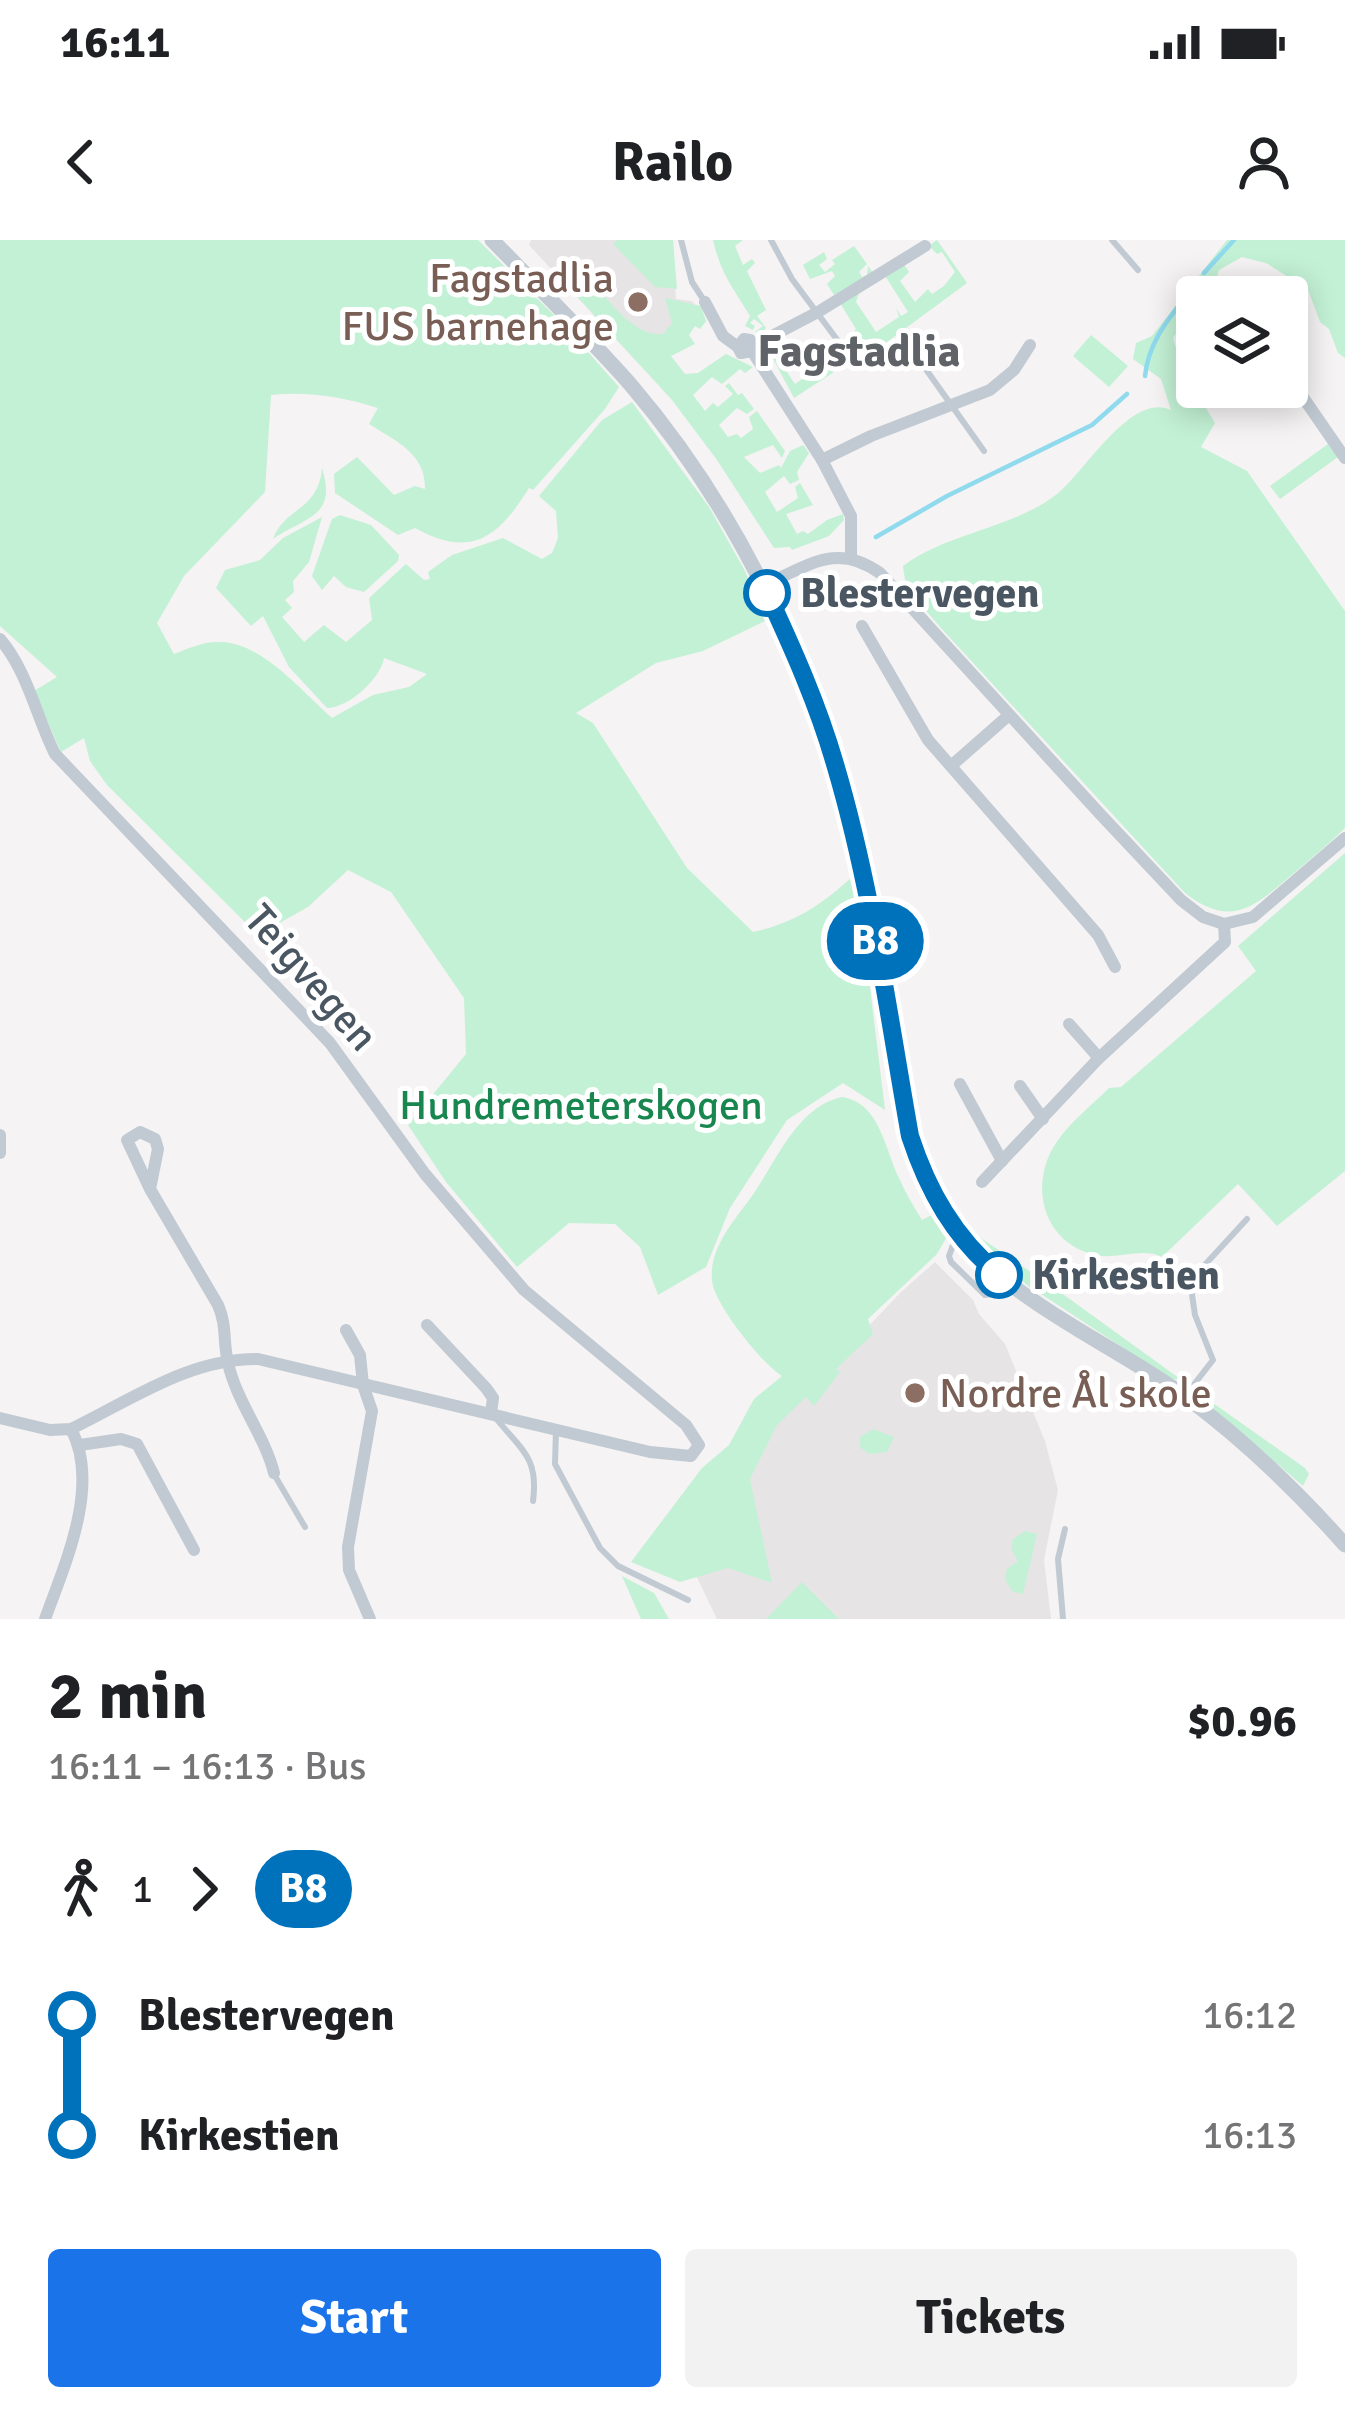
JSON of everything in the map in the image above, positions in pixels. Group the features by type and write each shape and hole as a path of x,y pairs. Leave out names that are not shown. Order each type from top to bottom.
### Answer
{"street":[{"path":"492,240 642,400 702,479 763,584 810,690 842,787 861,865 910,1136 928,1185 958,1233 1006,1282 1185,1396 1297,1492 1345,1545"},
{"path":"747,348 818,312 925,246"},
{"path":"705,302 723,336 747,348 822,460 851,516 851,557"},
{"path":"822,460 990,390 1015,370 1030,345"},
{"path":"1308,404 1345,458"},
{"path":"763,584 828,557 851,557 880,573 1180,900 1203,916 1224,924 1253,917 1345,838"},
{"path":"862,626 908,711 1099,934 1115,967"},
{"name":"Teigvegen","path":"0,639 16,658 55,754 331,1043 425,1174 524,1290 686,1425 699,1445 692,1456 650,1452 556,1430"},
{"path":"951,766 1009,715"},
{"path":"982,1182 1099,1058 1205,965 1225,943 1224,924"},
{"path":"1069,1024 1099,1058"},
{"path":"960,1084 1002,1161"},
{"path":"1020,1086 1043,1120"},
{"path":"0,1135 0,1153"},
{"path":"150,1189 226,1322 227,1358 248,1418 268,1448 274,1473"},
{"path":"427,1325 487,1388 493,1398 491,1413"},
{"path":"346,1330 361,1355 363,1385 372,1412 348,1547 350,1570 370,1619"},
{"path":"0,1418 50,1430 71,1429 199,1366 227,1358 258,1359 556,1430"},
{"path":"45,1619 77,1516 80,1445 71,1429"},
{"path":"80,1445 100,1440 137,1444 194,1550"}],"lane":[{"path":"681,240 692,282 705,302"},
{"path":"771,240 792,279 844,349 858,348"},
{"path":"1112,240 1138,270"},
{"path":"920,361 984,451"},
{"path":"1185,1396 1213,1360 1196,1315 1190,1281 1247,1220"},
{"path":"491,1413 530,1456 536,1483 533,1501"},
{"path":"556,1430 555,1464 600,1548 618,1566 688,1600"},
{"path":"274,1473 305,1526"},
{"path":"1063,1619 1058,1559 1065,1529"}],"shaded area":[{"name":"Fagstadlia FUS barnehage","path":"531,240 673,240 676,299 692,301 706,321 700,329 692,324 640,365 529,245"},
{"name":"Nordre Ål skole","path":"935,1262 973,1300 1005,1344 1045,1441 1058,1490 1044,1560 1051,1619 717,1619 681,1544 759,1442"}],"green space":[{"name":"Hundremeterskogen","path":"0,240 478,240 619,387 506,520 468,542 452,542 415,528 398,535 335,493 334,474 357,457 394,495 415,486 425,489 415,458 369,424 378,408 325,396 271,395 265,492 184,576 157,623 174,654 215,642 252,651 332,718 373,695 409,687 427,674 384,658 363,691 327,708 289,667 263,616 251,626 216,588 225,570 260,560 283,538 322,517 309,562 285,600 292,608 282,617 304,642 324,625 346,642 372,620 369,598 406,564 424,580 430,579 428,572 452,555 503,538 542,559 552,553 558,538 556,511 539,496 602,420 632,402 709,507 745,571 765,621 703,651 656,663 576,713 593,723 687,868 753,932 809,910 856,873 885,1110 843,1083 787,1120 730,1208 706,1267 658,1295 640,1247 615,1224 569,1223 517,1267 446,1182 408,1125 466,1054 464,998 391,892 348,870 308,907 258,935 107,785 90,761 84,738 61,752 34,691 57,677 0,626"},
{"path":"617,240 673,240 677,289 655,287 613,244"},
{"path":"713,240 743,240 735,246 743,265 752,259 755,263 747,271 766,310 757,316 766,328 760,335 755,332 763,326 754,319 750,323 753,330 745,326 750,316 723,271"},
{"path":"937,240 967,283 872,353 840,303 859,293 856,302 876,332 899,317 896,308 901,316 908,312 884,274 903,263 909,272 900,281 915,302 928,289 932,294 955,272 942,252 937,254 929,246"},
{"path":"1227,240 1345,240 1345,358 1320,322 1308,276 1286,276 1266,263 1242,257 1219,270 1217,276 1199,276"},
{"path":"854,246 867,264 859,272 862,277 868,266 873,273 834,295 827,284 835,276 832,271 810,279 803,265 824,252 827,259 819,265 825,272 835,264 832,260"},
{"path":"570,268 587,276 631,323 652,333 663,334 672,323 665,298 701,306 706,321 689,335 695,344 671,356 685,374 698,373 726,354 753,367 745,373 740,369 722,384 712,377 693,395 705,411 733,394 725,386 729,383 738,395 742,393 754,409 747,414 737,408 719,425 728,437 737,434 741,438 753,429 749,417 757,411 785,451 782,458 773,445 744,457 760,473 781,468 790,451 803,445 809,453 797,472 799,480 790,484 784,476 765,492 777,512 798,498 795,487 800,483 813,505 786,514 797,534 808,534 843,514 844,520 829,536 792,550 774,548 672,400 560,278"},
{"path":"1176,305 1176,408 1206,408 1215,423 1201,447 1247,471 1345,611 1345,828 1268,895 1230,911 1202,904 1185,893 940,627 906,587 903,566 940,545 1039,506 1057,494 1125,422 1156,407 1171,410 1161,379 1133,359 1136,343 1152,336"},
{"path":"1091,335 1128,366 1109,387 1073,356"},
{"path":"778,341 795,360 787,372 795,384 822,366 814,352 817,349 834,372 794,398 770,353"},
{"path":"1328,444 1338,457 1280,499 1270,486"},
{"path":"322,468 326,484 322,506 273,539 285,520 314,493"},
{"path":"340,515 371,525 399,555 364,592 346,587 334,576 322,590 312,576 332,519"},
{"path":"784,601 825,694 846,775 819,691"},
{"path":"1345,853 1345,1171 1277,1226 1238,1184 1162,1257 1096,1255 1063,1239 1042,1194 1048,1159 1061,1136 1109,1088 1121,1087 1256,971 1238,946"},
{"path":"842,1097 855,1101 873,1118 922,1220 932,1215 948,1235 937,1254 868,1319 873,1334 836,1369 840,1372 814,1406 806,1397 777,1425 750,1479 772,1583 728,1568 680,1582 631,1562 702,1468 729,1445 754,1399 782,1376 752,1347 721,1303 712,1280 715,1255 791,1134 814,1111"},
{"path":"975,1234 1039,1278 1034,1291 983,1248"},
{"path":"1045,1287 1053,1287 1183,1381 1169,1378 1041,1294"},
{"path":"1203,1396 1305,1468 1309,1474 1303,1486 1208,1404"},
{"path":"873,1429 894,1437 887,1452 869,1454 860,1447 860,1437"},
{"path":"1025,1531 1037,1534 1023,1594 1012,1591 1005,1579 1007,1569 1018,1561 1011,1549 1013,1539"},
{"path":"622,1576 654,1593 669,1619 641,1619"},
{"path":"802,1582 839,1619 766,1619"}],"waterway":[{"path":"1204,273 1234,240"},
{"path":"1145,376 1157,338 1176,310"},
{"path":"876,537 947,496 1092,425 1127,394"}],"bus line":[{"name":"B8","path":"767,593 810,690 842,787 918,1160 941,1210 970,1248 999,1275"}],"place":[{"name":"Fagstadlia FUS barnehage","path":"638,302"},
{"name":"Blestervegen","path":"767,593"},
{"name":"Kirkestien","path":"999,1275"},
{"name":"Nordre Ål skole","path":"915,1393"}],"district":[{"name":"Fagstadlia","path":"859,351"}]}
